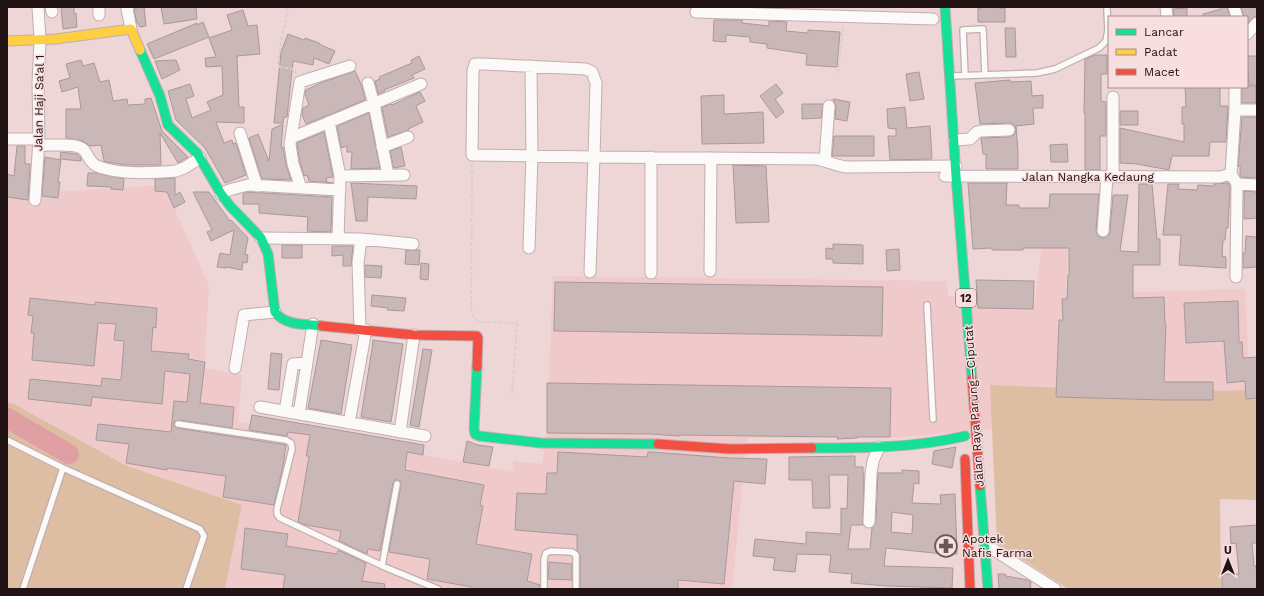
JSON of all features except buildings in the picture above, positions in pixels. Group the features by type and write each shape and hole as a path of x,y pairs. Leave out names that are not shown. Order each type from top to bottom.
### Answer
{"main road":[{"path":"932,7 933,23"},
{"name":"Jalan Raya Parung—Ciputat","path":"945,7 956,30 950,76 954,140 948,171 960,233 988,589"},
{"path":"7,41 40,40 131,29 160,96 168,125 194,149 221,194 231,207 261,238 268,254 274,312 279,318 287,322 414,335 475,336 478,338 474,429 475,434 479,436 541,443 651,443 730,449 879,447"},
{"path":"949,234 960,233"},
{"path":"960,364 971,363"},
{"name":"Jalan Raya Parung—Ciputat","path":"879,447 965,440 970,589"}],"street":[{"name":"Jalan Haji Sa'al 1","path":"35,198 39,142 38,83 40,40 38,7"},
{"path":"128,7 127,9 131,29"},
{"path":"696,12 844,16 933,23"},
{"path":"1248,33 1257,23"},
{"path":"472,155 473,71 475,64 586,69 592,72 596,83 590,272"},
{"path":"301,188 290,149 300,82 350,66"},
{"path":"529,248 532,156 531,66"},
{"path":"368,83 374,104 388,175"},
{"path":"291,138 420,84"},
{"path":"1235,88 1231,174 1237,184 1236,277"},
{"path":"1103,231 1110,177 1113,97"},
{"path":"825,160 829,106"},
{"path":"1235,110 1257,110"},
{"path":"329,122 340,176 338,238"},
{"path":"954,140 970,139 977,132 981,131 1009,130"},
{"path":"240,133 257,186"},
{"path":"382,147 408,137"},
{"path":"7,139 77,146 83,149 95,165 112,170 130,172 176,171 200,158"},
{"name":"Jalan Nangka Kedaung","path":"472,155 825,160 838,166 847,167 1110,177 1220,177 1231,174"},
{"path":"651,157 651,273"},
{"path":"710,271 711,158"},
{"path":"340,176 404,175"},
{"path":"1237,184 1257,185"},
{"path":"221,194 240,187 257,186 340,190"},
{"path":"261,238 338,238 413,244"},
{"path":"349,423 363,330 358,271 361,239"},
{"path":"235,368 244,315 274,312"},
{"path":"299,414 313,324"},
{"path":"400,432 414,335"},
{"path":"285,412 293,364 307,363"},
{"path":"260,407 425,436"},
{"path":"869,522 871,474 873,461 879,447"},
{"path":"985,544 1055,589"}],"lane":[{"path":"950,76 1046,72 1099,48 1106,41 1108,30 1107,9"},
{"path":"965,76 956,30 983,29 985,75"},
{"path":"927,305 933,419"},
{"path":"178,424 286,440 291,443 292,450 277,510 277,514 280,518 382,566 438,589"},
{"path":"7,440 63,468 200,529 204,536 186,589"},
{"path":"30,589 24,588 63,468"},
{"path":"382,566 397,484"},
{"path":"544,589 544,559 546,553 551,551 572,552 576,555 576,589"}],"path":[{"path":"288,7 282,34 278,64 280,67 294,69 300,82"},
{"path":"838,73 844,16"},
{"path":"472,155 471,307 473,316 479,322 517,323 512,396"},
{"path":"35,198 68,202"}],"shaded area":[{"path":"164,185 209,286 204,368 242,375 238,422 300,431 512,472 514,461 542,464 547,433 553,276 947,281 948,296 1035,302 1042,243 1068,244 1066,294 1245,289 1250,390 1176,392 991,385 993,429 899,437 747,438 732,589 225,589 242,505 127,466 14,404 7,402 7,191 39,193"},
{"path":"990,385 1176,392 1250,390 1257,402 1257,500 1220,499 1221,589 1068,589 997,543"},
{"path":"7,402 14,404 127,466 242,505 225,589 7,589"}],"waterway":[{"path":"7,418 69,454"}],"traffic: fast":[{"path":"945,7 956,176 972,379"},
{"path":"140,50 160,96 168,125 197,153 221,194 231,207 261,238 268,254 275,312 284,320 296,324 322,326"},
{"path":"477,367 474,429 475,434 479,436 541,443 658,444"},
{"path":"812,448 908,445 965,436"},
{"path":"980,486 988,589"}],"traffic: slow":[{"path":"7,41 56,39 131,29 140,50"}],"traffic: jam":[{"path":"322,326 414,335 477,336 477,367"},
{"path":"972,379 980,486"},
{"path":"658,444 730,449 812,448"},
{"path":"965,459 970,589"}],"place":[{"name":"Apotek Nafis Farma","path":"946,546"}]}
